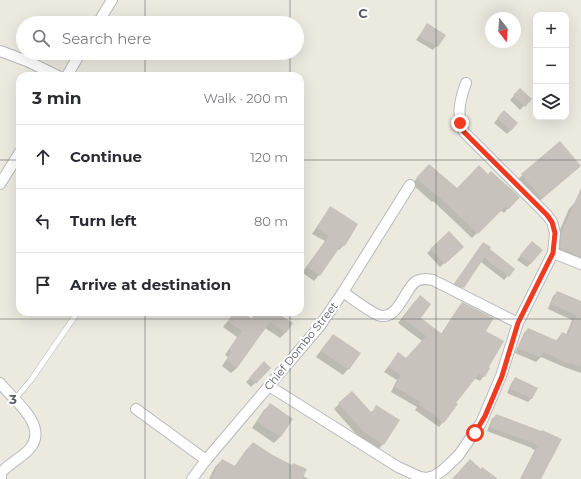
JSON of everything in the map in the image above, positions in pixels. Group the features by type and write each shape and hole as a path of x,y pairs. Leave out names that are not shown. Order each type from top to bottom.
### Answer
{"street":[{"path":"102,16 112,0"},
{"path":"0,51 16,57"},
{"path":"24,60 50,72"},
{"path":"69,72 76,60"},
{"path":"269,386 398,467 412,474 426,478 434,476 442,471 458,456 481,423 502,376 518,323 553,253 555,233 552,222 547,215 464,132 460,123 460,108 462,93 466,83"},
{"path":"0,184 16,158"},
{"name":"Chief Dombo Street","path":"192,479 206,460 319,327 343,292 410,184"},
{"path":"553,253 581,264"},
{"path":"343,292 378,315 386,316 391,314 396,309 414,283 419,280 433,280 518,323"},
{"path":"0,382 8,393 25,410 36,428 36,437 31,448 6,467 1,474 1,479"},
{"path":"136,409 206,460"}],"lane":[{"path":"15,399 32,380 74,316"}],"building":[{"path":"427,23 446,35 438,47 419,36"},
{"path":"520,88 532,99 525,107 513,95"},
{"path":"504,110 518,123 511,131 497,118"},
{"path":"560,141 581,166 542,199 521,174"},
{"path":"429,164 457,188 479,165 488,174 491,171 520,197 509,209 506,206 478,234 439,197 416,178"},
{"path":"581,188 581,257 560,248 561,234"},
{"path":"330,206 358,224 345,246 342,244 320,276 307,267 329,236 317,228"},
{"path":"449,231 464,247 445,264 430,249"},
{"path":"532,241 543,250 531,264 520,255"},
{"path":"483,242 491,247 490,249 515,269 509,277 484,258 464,288 454,284"},
{"path":"557,291 581,301 581,367 570,363 569,364 543,352 541,358 518,348 528,328 558,341 562,332 568,335 576,315 551,304"},
{"path":"420,295 431,304 421,318 442,334 462,302 494,318 486,331 504,341 485,377 479,374 456,403 458,404 444,423 419,404 421,402 395,387 401,375 388,367 398,352 406,358 426,336 402,318"},
{"path":"231,316 248,316 253,318 254,316 282,316 293,323 286,333 270,322 237,368 226,360 232,352 229,349 242,331 228,321"},
{"path":"333,334 361,353 349,370 321,351"},
{"path":"264,361 271,368 256,384 249,378"},
{"path":"515,377 538,388 532,399 510,389"},
{"path":"352,391 372,413 376,405 400,420 384,445 361,430 338,403"},
{"path":"270,403 293,419 281,437 257,422"},
{"path":"496,414 541,431 542,430 562,439 541,479 521,479 538,446 490,427"},
{"path":"253,442 292,465 293,463 307,469 302,479 211,479 222,459 235,466"},
{"path":"470,459 481,469 482,467 498,479 452,479"}],"route":[{"path":"460,123 464,132 547,215 552,222 555,233 553,253 518,323 502,376 485,416 475,433"}]}
